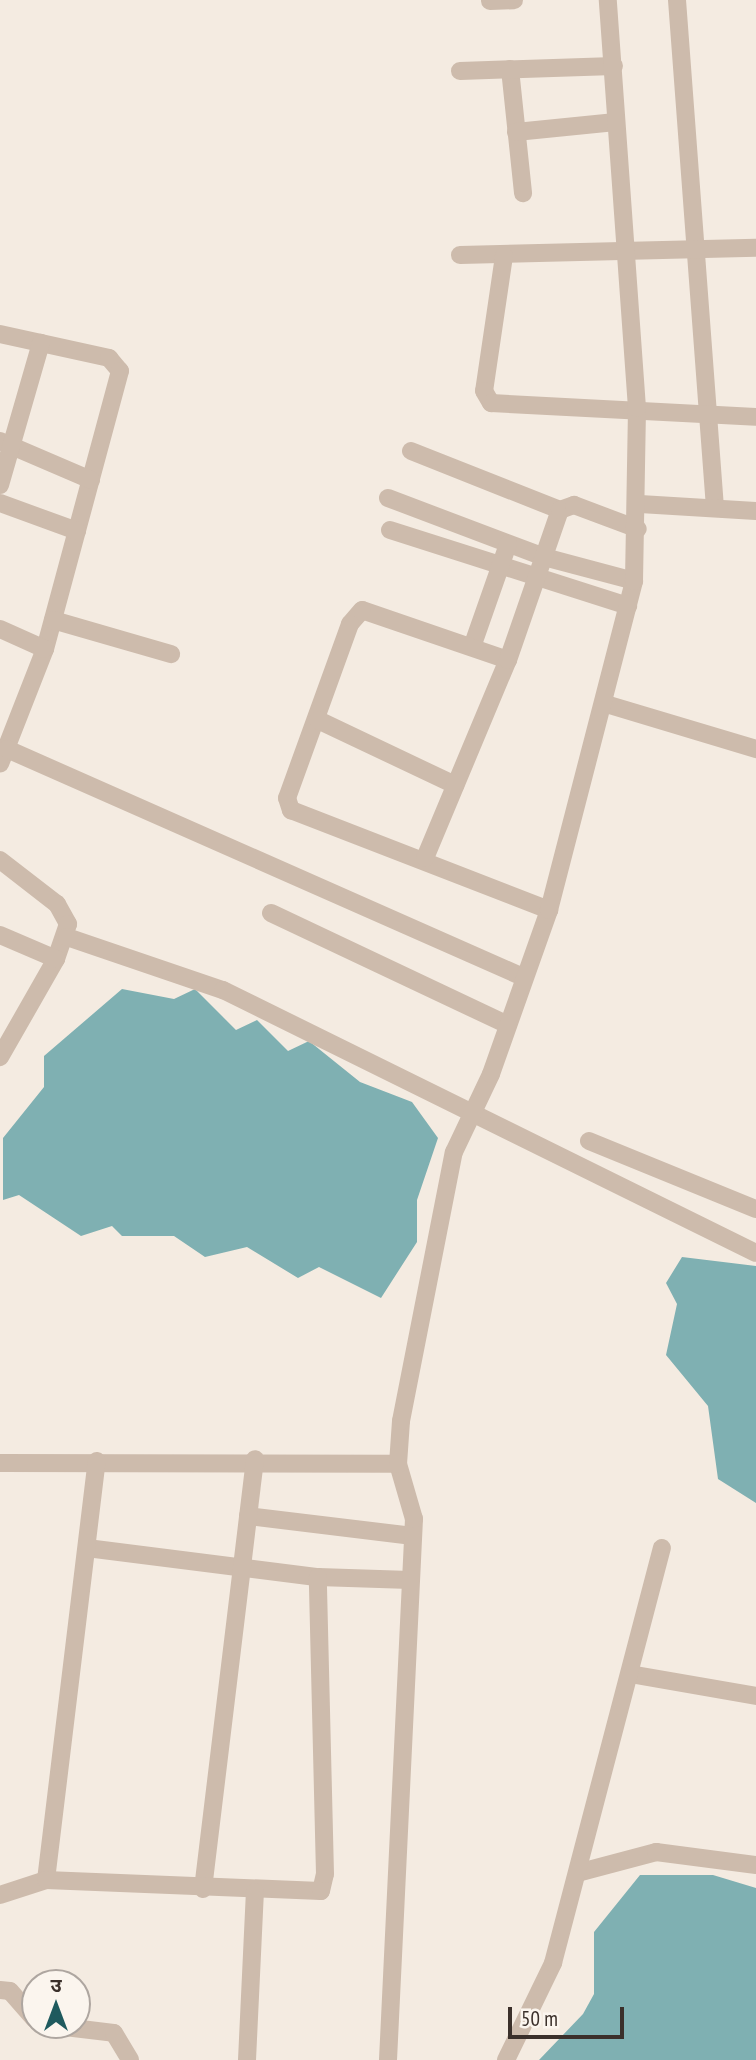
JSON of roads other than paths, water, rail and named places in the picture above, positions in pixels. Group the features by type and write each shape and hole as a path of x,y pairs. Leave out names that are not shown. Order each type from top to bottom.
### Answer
{"street":[{"path":"490,1 514,0"},
{"path":"388,2060 413,1536 398,1464 454,1152 469,1109 508,1025 527,965 549,910 606,704 634,581 639,516 637,408 621,247 614,66 608,0"},
{"path":"677,0 710,411 715,508"},
{"path":"460,71 614,66"},
{"path":"510,69 523,193"},
{"path":"516,132 616,122"},
{"path":"460,255 504,256 621,247 756,248"},
{"path":"504,256 486,399 498,406 710,411 756,417"},
{"path":"0,334 118,363 120,380 45,649 9,744 527,965"},
{"path":"0,485 6,443 41,344"},
{"path":"6,443 91,481"},
{"path":"411,451 560,510 574,505 639,516 715,508 756,511"},
{"path":"388,498 544,557 634,581"},
{"path":"0,503 77,531"},
{"path":"425,858 509,660 560,510"},
{"path":"390,530 499,570 628,606"},
{"path":"472,647 508,544"},
{"path":"509,660 362,610 350,624 288,805 549,910"},
{"path":"52,620 171,654"},
{"path":"0,629 45,649"},
{"path":"606,704 756,749"},
{"path":"318,720 455,785"},
{"path":"0,860 66,912 66,937 56,959 0,1057"},
{"path":"271,913 508,1025"},
{"path":"0,935 56,959"},
{"path":"66,937 223,990 469,1109 756,1253"},
{"path":"589,1142 756,1209"},
{"path":"0,1462 255,1459 398,1464"},
{"path":"203,1889 255,1459"},
{"path":"46,1880 97,1461"},
{"path":"248,1516 413,1536"},
{"path":"87,1548 318,1577 410,1580"},
{"path":"506,2060 553,1963 581,1872 662,1548"},
{"path":"0,1895 46,1880 312,1895 324,1885 318,1577"},
{"path":"630,1674 756,1696"},
{"path":"581,1872 656,1852 756,1865"},
{"path":"247,2060 255,1892"},
{"path":"0,1990 10,1992 21,2004"},
{"path":"91,2031 114,2034 130,2060"}],"water":[{"path":"122,989 174,999 195,989 236,1030 257,1020 288,1051 309,1041 360,1082 412,1102 438,1138 417,1200 417,1242 381,1298 319,1267 298,1278 247,1247 205,1257 174,1236 122,1236 112,1226 81,1236 19,1195 3,1200 3,1138 44,1087 44,1056"},
{"path":"682,1257 756,1266 756,1503 718,1479 708,1406 666,1355 677,1304 666,1283"},
{"path":"640,1875 713,1875 756,1888 756,2060 539,2060 583,2014 594,1994 594,1932"}]}
